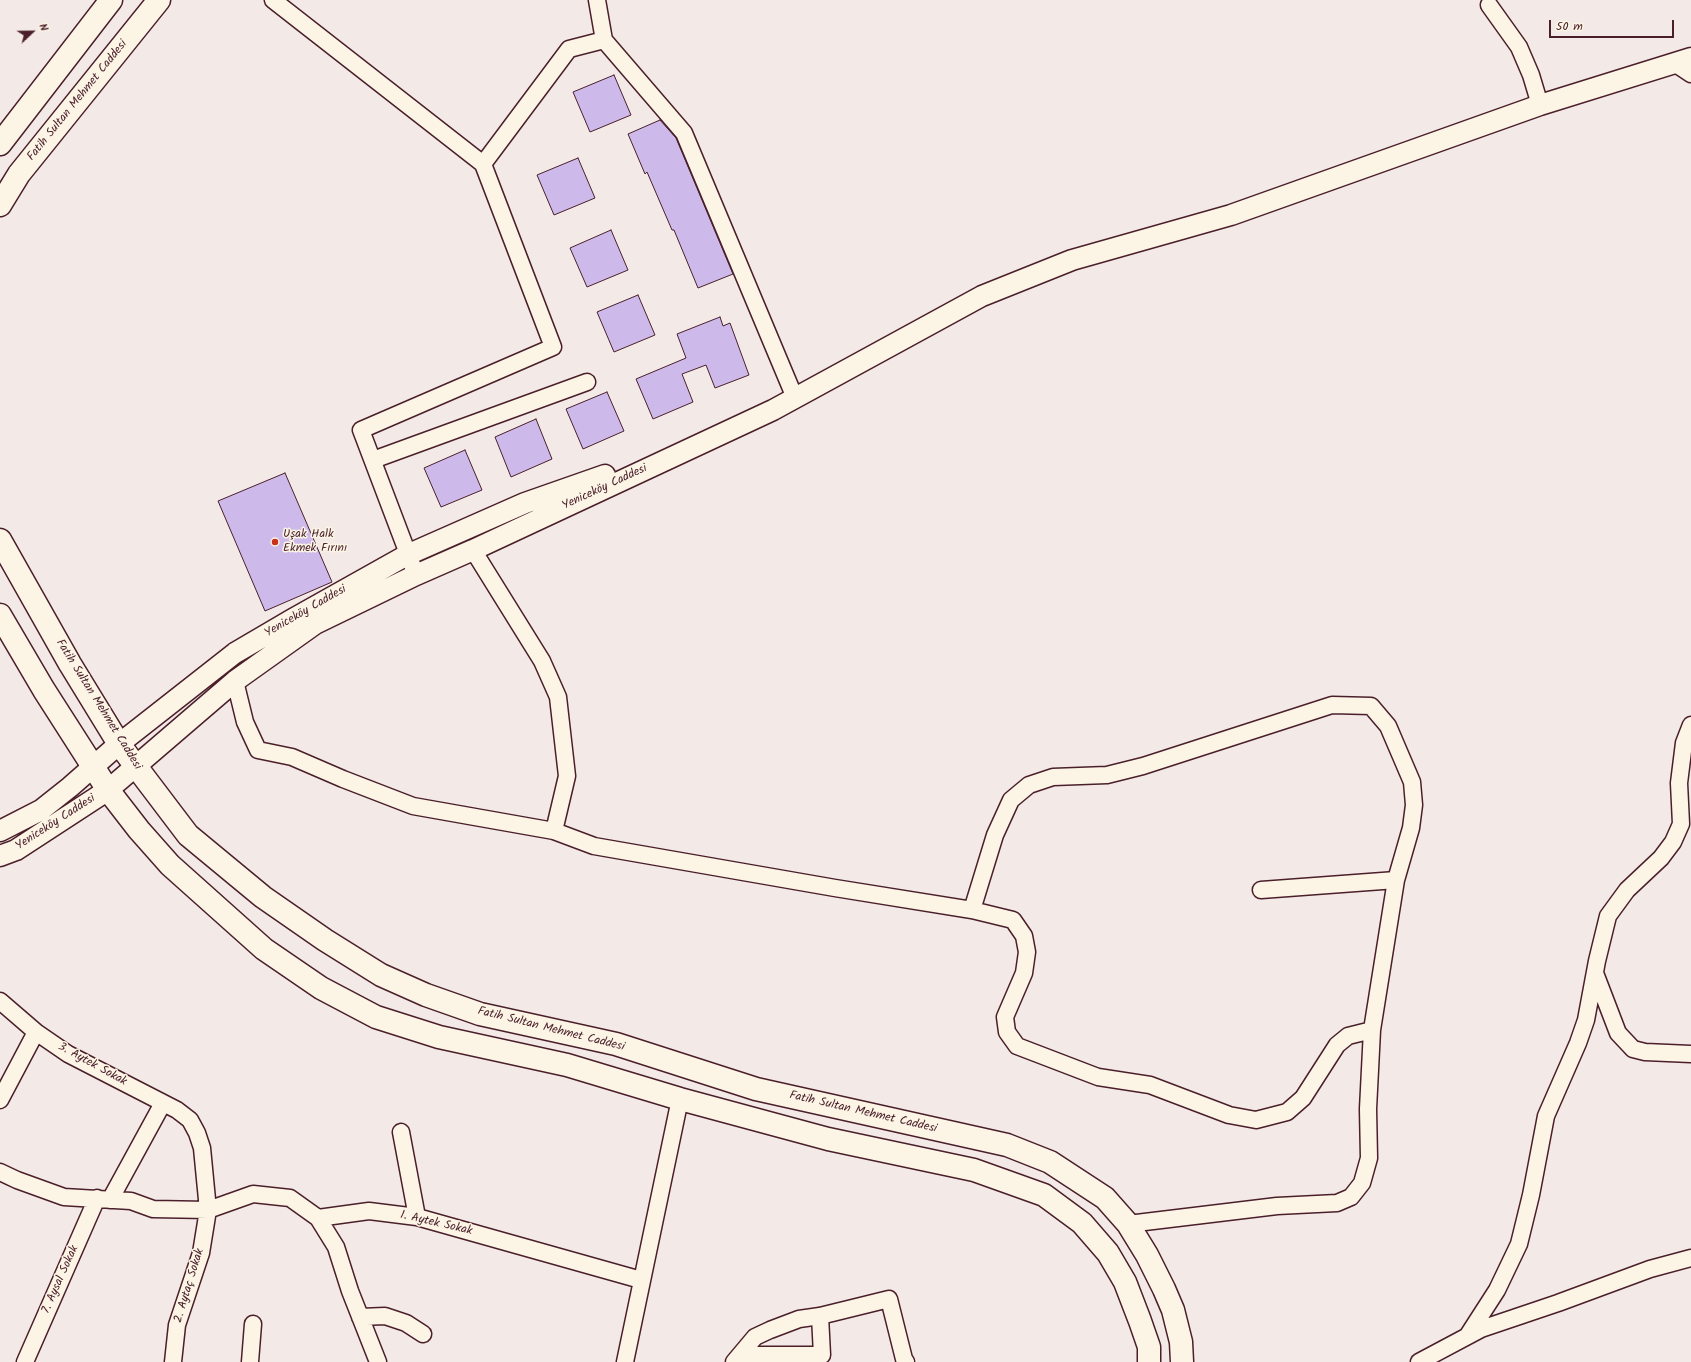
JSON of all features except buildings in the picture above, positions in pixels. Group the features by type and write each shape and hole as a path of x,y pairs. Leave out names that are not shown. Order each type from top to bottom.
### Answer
{"main road":[{"path":"0,144 111,0"},
{"name":"Fatih Sultan Mehmet Caddesi","path":"0,205 19,174 159,0"},
{"name":"Fatih Sultan Mehmet Caddesi","path":"0,540 70,664 119,744 135,766 188,835 263,897 325,940 381,975 426,995 480,1014 616,1044 756,1089 1007,1146 1050,1162 1083,1182 1105,1198 1128,1224 1147,1255 1173,1310 1181,1342 1182,1362"},
{"path":"0,615 44,690 108,790 139,830 170,865 264,949 321,988 376,1017 439,1037 567,1065 680,1099 828,1139 974,1170 1044,1196 1082,1222 1108,1253 1125,1282 1140,1321 1149,1347 1149,1362"}],"street":[{"path":"273,0 483,164 553,347 360,430 373,460 407,555 416,575"},
{"path":"597,0 604,40 684,133 795,398"},
{"path":"1489,5 1519,47 1531,76 1540,105"},
{"path":"483,164 569,49 604,40"},
{"path":"652,466 772,410 982,296 1072,260 1231,215 1540,105 1686,65"},
{"path":"373,460 587,382"},
{"name":"Yeniceköy Caddesi","path":"0,831 41,810 119,744 235,653 292,619 407,555 525,503 640,463 652,466"},
{"name":"Yeniceköy Caddesi","path":"0,856 16,850 108,790 234,681 315,624 416,575 473,550 652,466"},
{"path":"473,550 542,661 558,697 567,776 554,831"},
{"path":"234,681 245,722 258,750 292,757 343,779 413,806 554,831 594,846 972,910 1013,920 1024,936 1027,952 1024,973 1005,1017 1007,1032 1018,1046 1098,1077 1150,1085 1229,1116 1256,1120 1287,1112 1303,1098 1338,1045 1348,1036 1372,1030"},
{"path":"972,910 995,835 1011,800 1029,785 1053,777 1107,775 1143,766 1332,705 1371,706 1388,726 1412,782 1414,805 1411,828 1396,880 1372,1030 1368,1109 1369,1158 1362,1183 1351,1197 1337,1203 1277,1206 1128,1224"},
{"path":"1468,1336 1496,1290 1519,1244 1531,1195 1546,1116 1578,1043 1586,1020 1594,972 1608,916 1627,890 1660,858 1673,842 1681,824 1679,783 1684,743 1691,725"},
{"path":"1261,890 1396,880"},
{"path":"1594,972 1618,1033 1633,1049 1645,1052 1691,1054"},
{"name":"3. Aytek Sokak","path":"0,1001 36,1032 68,1054 163,1103 190,1120"},
{"path":"0,1100 36,1032"},
{"path":"625,1362 680,1099"},
{"name":"7. Aysal Sokak","path":"25,1362 103,1199 163,1103"},
{"name":"2. Aytaç Sokak","path":"173,1362 177,1325 201,1253 208,1210 202,1148 197,1133 190,1120"},
{"path":"401,1132 417,1217"},
{"path":"0,1172 16,1180 64,1198 131,1201 153,1209 208,1210 252,1194 290,1198 318,1218 336,1247 360,1317 378,1362"},
{"name":"1. Aytek Sokak","path":"318,1218 370,1211 417,1217 641,1280"},
{"path":"1420,1362 1480,1329 1558,1303 1650,1269 1691,1258"},
{"path":"737,1358 755,1337 770,1330 799,1319 820,1316 889,1299 906,1362"},
{"path":"360,1317 385,1316 406,1323 423,1334"},
{"path":"737,1358 822,1355 820,1316"},
{"path":"250,1362 253,1324"}],"place":[{"name":"Uşak Halk Ekmek Fırını","path":"275,542"}]}
